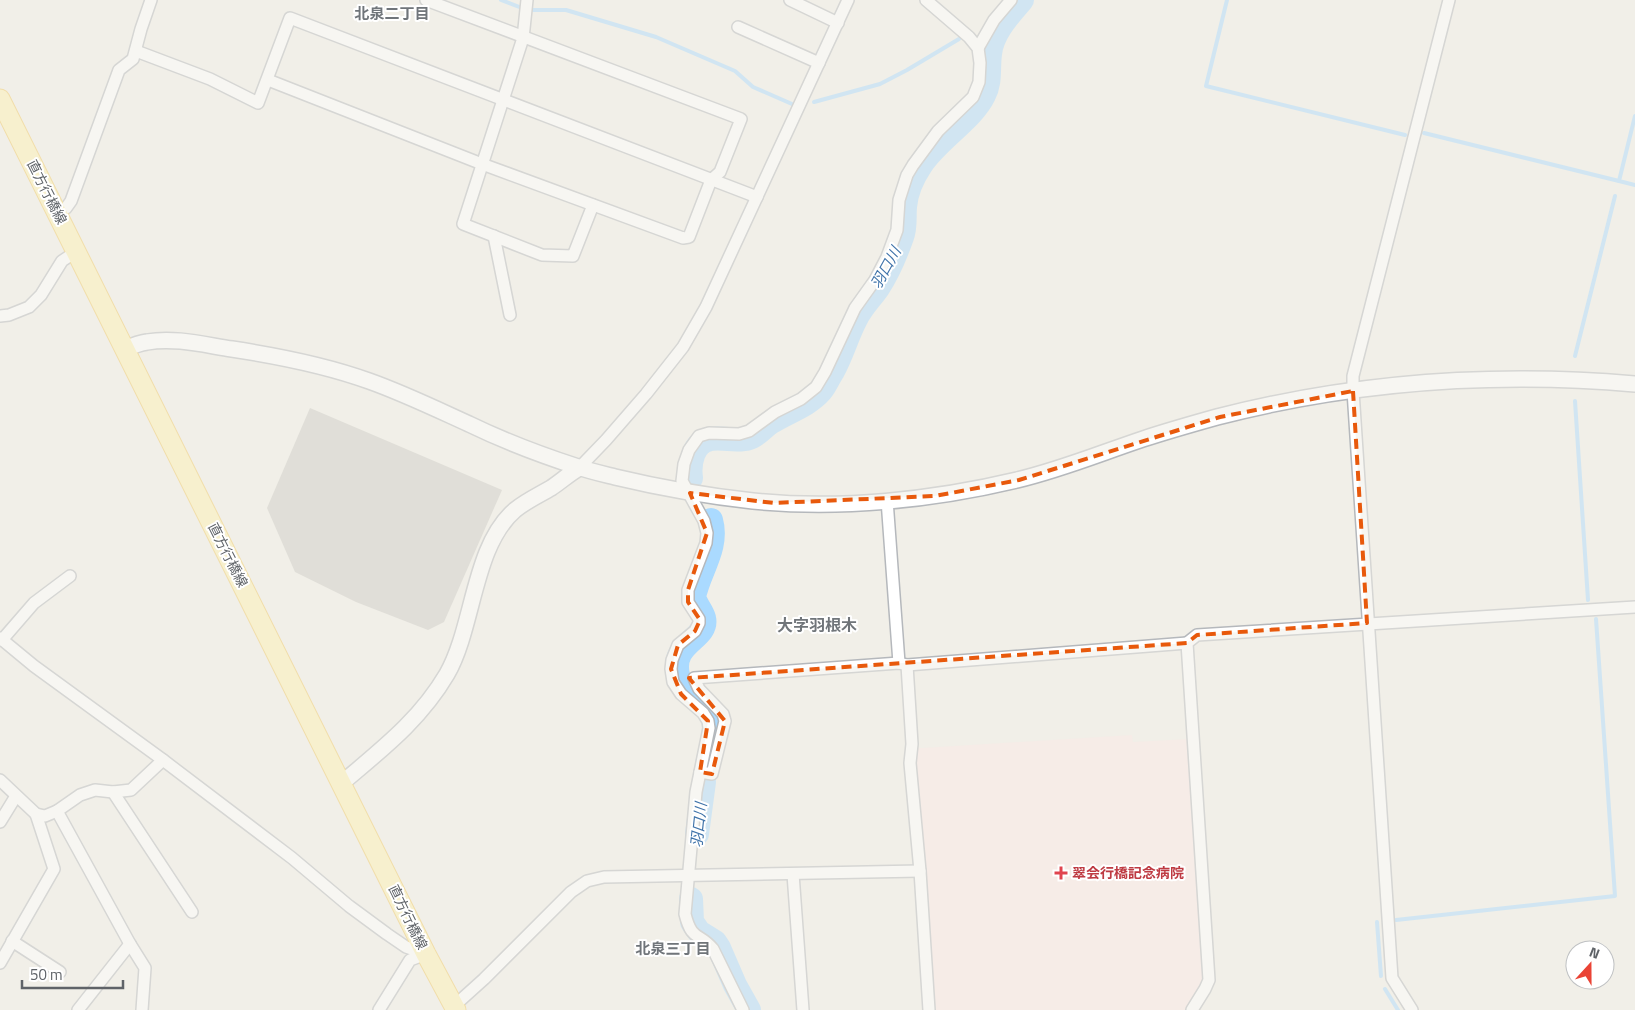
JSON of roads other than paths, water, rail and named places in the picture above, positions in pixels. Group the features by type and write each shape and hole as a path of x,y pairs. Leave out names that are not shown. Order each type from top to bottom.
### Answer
{"main road":[{"name":"直方行橋線","path":"0,99 426,954 455,1008"}],"street":[{"path":"57,213 66,208 71,201 119,70 133,59 151,0"},
{"path":"268,80 482,164 683,238 690,237 711,180 720,172 741,119 426,0"},
{"path":"527,0 523,38 462,224 542,255 573,256 593,205"},
{"path":"790,0 838,23"},
{"path":"342,783 400,734 427,702 448,672 456,654 488,549 500,528 514,511 579,468 640,401 683,347 706,307 848,0"},
{"path":"743,1010 713,949 708,943 691,932 685,914 696,792 710,728 703,713 681,694 673,682 671,669 678,644 696,631 699,623 699,619 688,602 688,590 706,543 707,533 704,521 682,481 684,464 689,450 699,436 709,433 739,434 749,431 775,412 801,399 816,387 855,308 875,280 887,257 896,230 899,200 913,165 938,131 973,97 979,82 980,63 978,48 969,37 926,0"},
{"path":"978,48 994,20 1011,0"},
{"path":"1412,1010 1392,978 1367,623 1353,376 1449,0"},
{"path":"136,51 210,79 258,103 290,18 757,197"},
{"path":"738,27 818,63"},
{"path":"494,236 510,315"},
{"path":"0,316 9,315 29,307 41,296 62,261 76,251"},
{"path":"125,349 145,342 174,341 255,352 366,379 412,397 488,433 579,468 690,493 774,503 843,503 934,496 1019,480 1144,439 1220,417 1316,396 1414,384 1469,380 1531,379 1635,384"},
{"path":"887,500 912,744 911,771 929,1010"},
{"path":"70,576 34,603 1,639 34,666 163,760 292,858 349,906 406,947 426,954"},
{"path":"700,772 712,774 725,721 723,714 699,689 694,678 1187,643 1197,635 1635,607"},
{"path":"1187,643 1209,980 1192,1010"},
{"path":"0,780 36,814 45,816 57,811 80,795 96,790 113,792 131,790 163,760"},
{"path":"113,792 192,912"},
{"path":"1,819 16,796"},
{"path":"57,811 145,968 142,1010"},
{"path":"0,963 54,869 36,814"},
{"path":"455,1008 571,892 587,881 604,877 920,871"},
{"path":"793,874 803,1010"},
{"path":"12,941 60,972"},
{"path":"78,1010 130,944"},
{"path":"379,1010 410,960 426,954"}],"waterway":[{"path":"501,0 522,8"},
{"name":"羽口川","path":"691,478 692,460 700,444 711,439 740,440 752,437 770,423 810,401 823,389 858,315 882,282 894,257 904,230 907,196 915,175 936,147 979,104 988,85 991,46 1002,25 1022,0"},
{"path":"1227,0 1206,86 1405,135"},
{"path":"529,10 566,10 656,37 735,71 753,87 792,104"},
{"path":"814,102 880,84 959,39"},
{"path":"1635,116 1619,181 1635,185"},
{"path":"1424,133 1619,181"},
{"path":"1575,356 1615,196"},
{"path":"1575,401 1588,600"},
{"name":"羽口川","path":"707,764 716,728 714,720 705,707 681,683 677,664 679,655 701,631 704,625 704,618 694,597 710,550 713,530 711,520"},
{"path":"1396,920 1615,896 1596,619"},
{"name":"羽口川","path":"697,834 704,782"},
{"name":"羽口川","path":"691,899 692,922 699,932 715,942 719,948 735,985 749,1010"},
{"path":"1377,922 1381,976"},
{"path":"1385,989 1398,1010"}],"place":[{"name":"翠会行橋記念病院","path":"1061,873"}],"district":[{"name":"北泉二丁目","path":"392,14"},
{"name":"大字羽根木","path":"817,625"},
{"name":"北泉三丁目","path":"673,949"}]}
